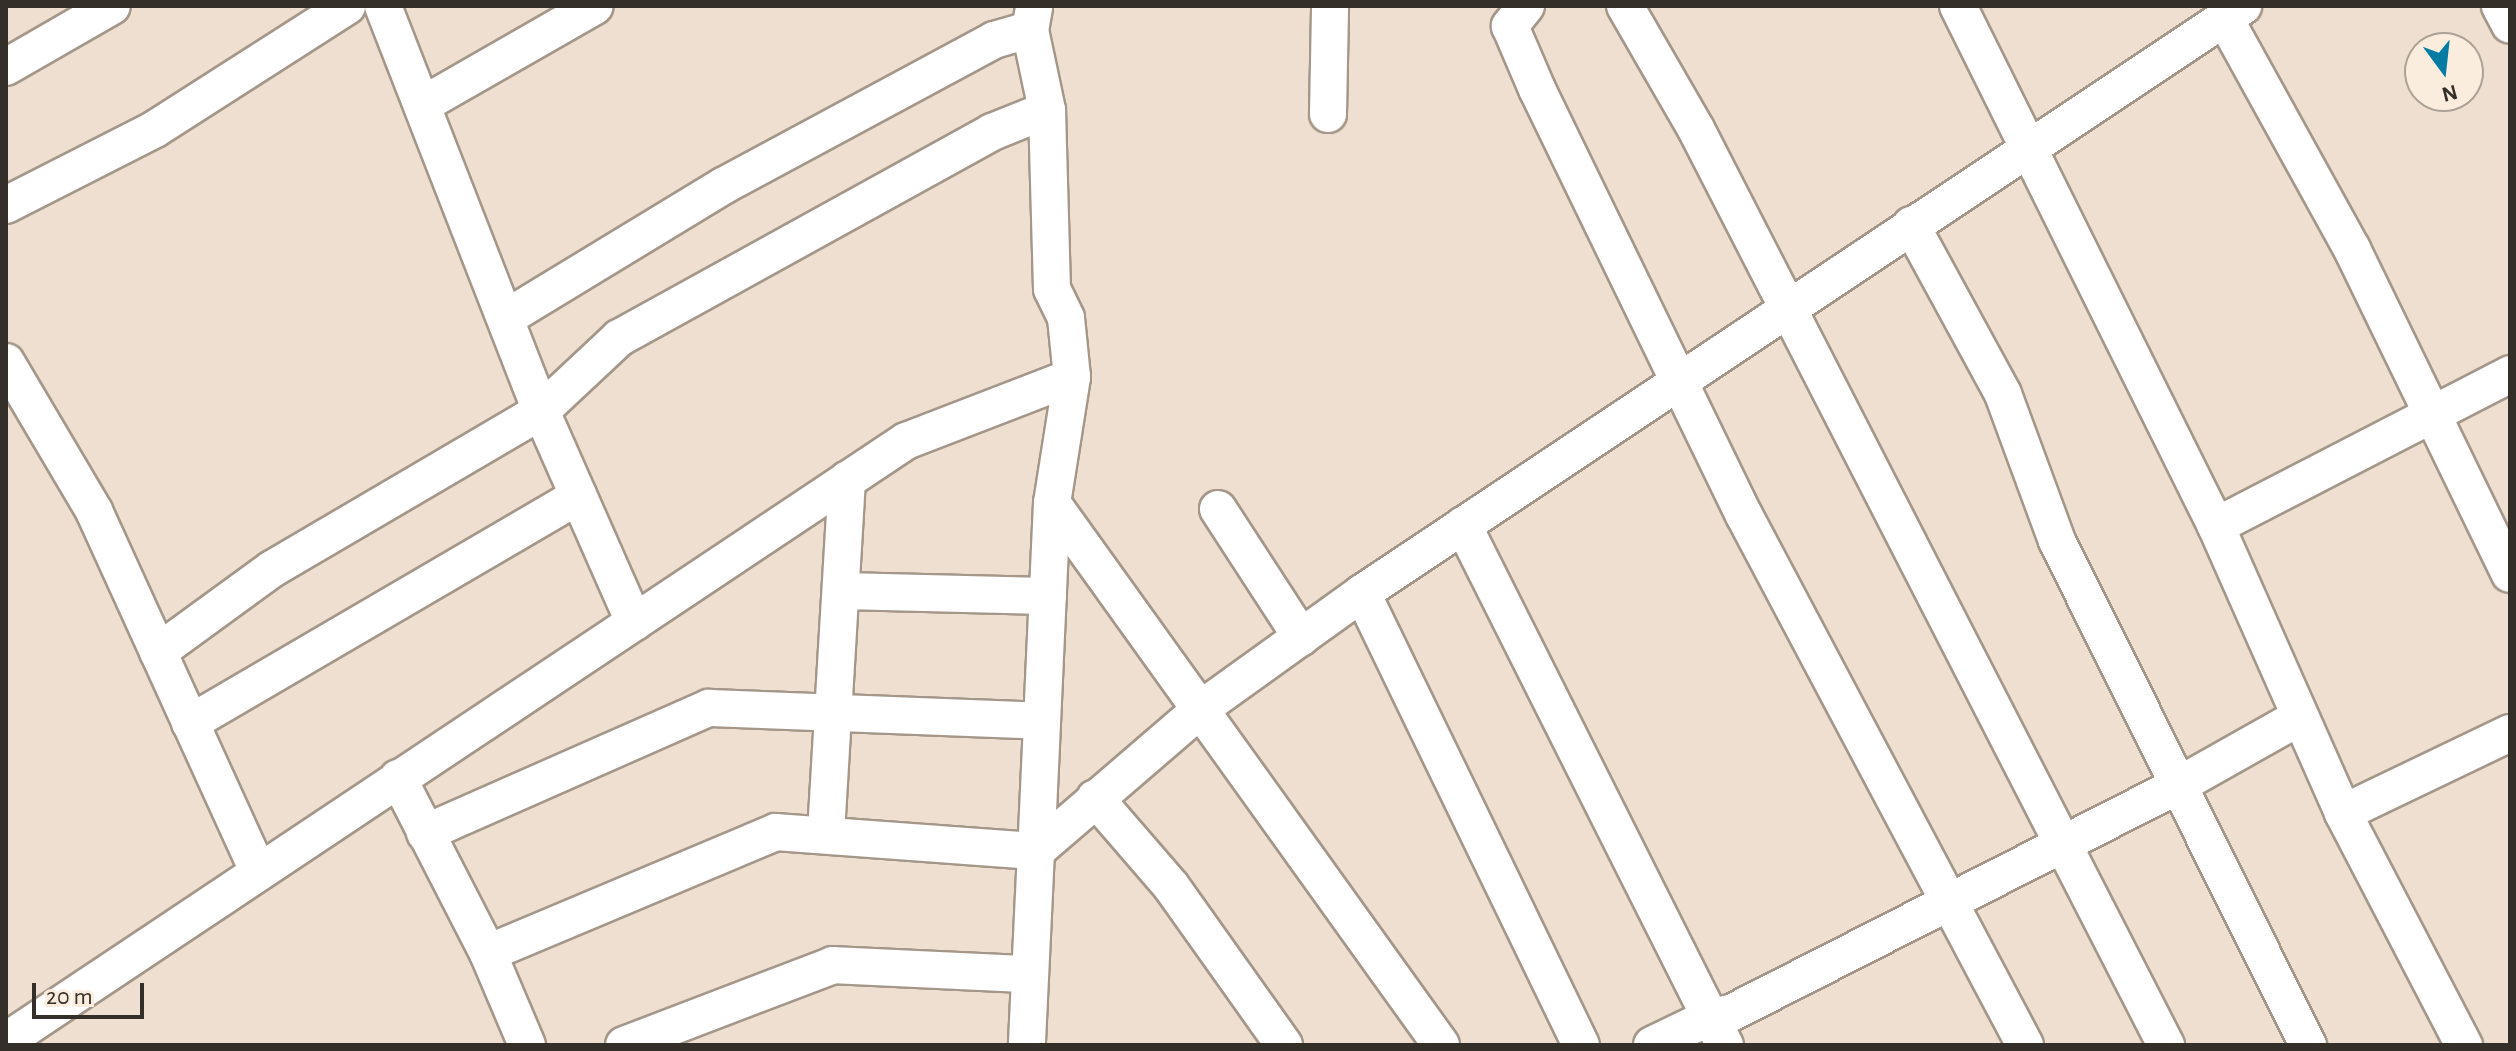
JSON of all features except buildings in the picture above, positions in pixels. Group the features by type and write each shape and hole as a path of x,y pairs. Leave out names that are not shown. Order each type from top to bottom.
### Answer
{"street":[{"path":"6,67 112,6"},
{"path":"6,205 155,129 347,6"},
{"path":"383,6 509,316 541,411 634,622"},
{"path":"422,105 595,6"},
{"path":"1328,114 1330,6"},
{"path":"1526,6 1512,16 1511,35 1679,379 2025,1045"},
{"path":"1625,6 2166,1045"},
{"path":"1958,6 2030,141 2216,526 2298,718 2343,813 2464,1045"},
{"path":"2500,6 2510,25"},
{"path":"488,953 727,848 776,832 826,833 1036,851 1202,708 1362,593 1911,225 2030,141 2234,13 2352,249 2428,414 2510,574"},
{"path":"509,316 723,186 1032,18 1047,110 1052,289 1066,318 1072,377 1052,503 1036,851 1027,974 1027,1045"},
{"path":"158,652 272,569 541,411 619,338 992,132 1047,110"},
{"path":"1911,225 2003,394 2057,541 2308,1045"},
{"path":"6,362 94,511 258,871"},
{"path":"2216,526 2510,374"},
{"path":"6,1041 906,441 1072,377"},
{"path":"826,833 847,480"},
{"path":"190,723 578,496"},
{"path":"1052,503 1441,1045"},
{"path":"1218,509 1301,637"},
{"path":"1463,525 1717,1031"},
{"path":"841,591 1048,596"},
{"path":"1362,593 1581,1045"},
{"path":"425,833 709,708 1042,721"},
{"path":"1652,1045 1717,1031 1731,1013 1951,898 2179,785 2298,718"},
{"path":"2343,813 2510,733"},
{"path":"398,778 488,953 527,1045"},
{"path":"1095,798 1171,886 1284,1045"},
{"path":"624,1045 833,965 1027,974"}]}
